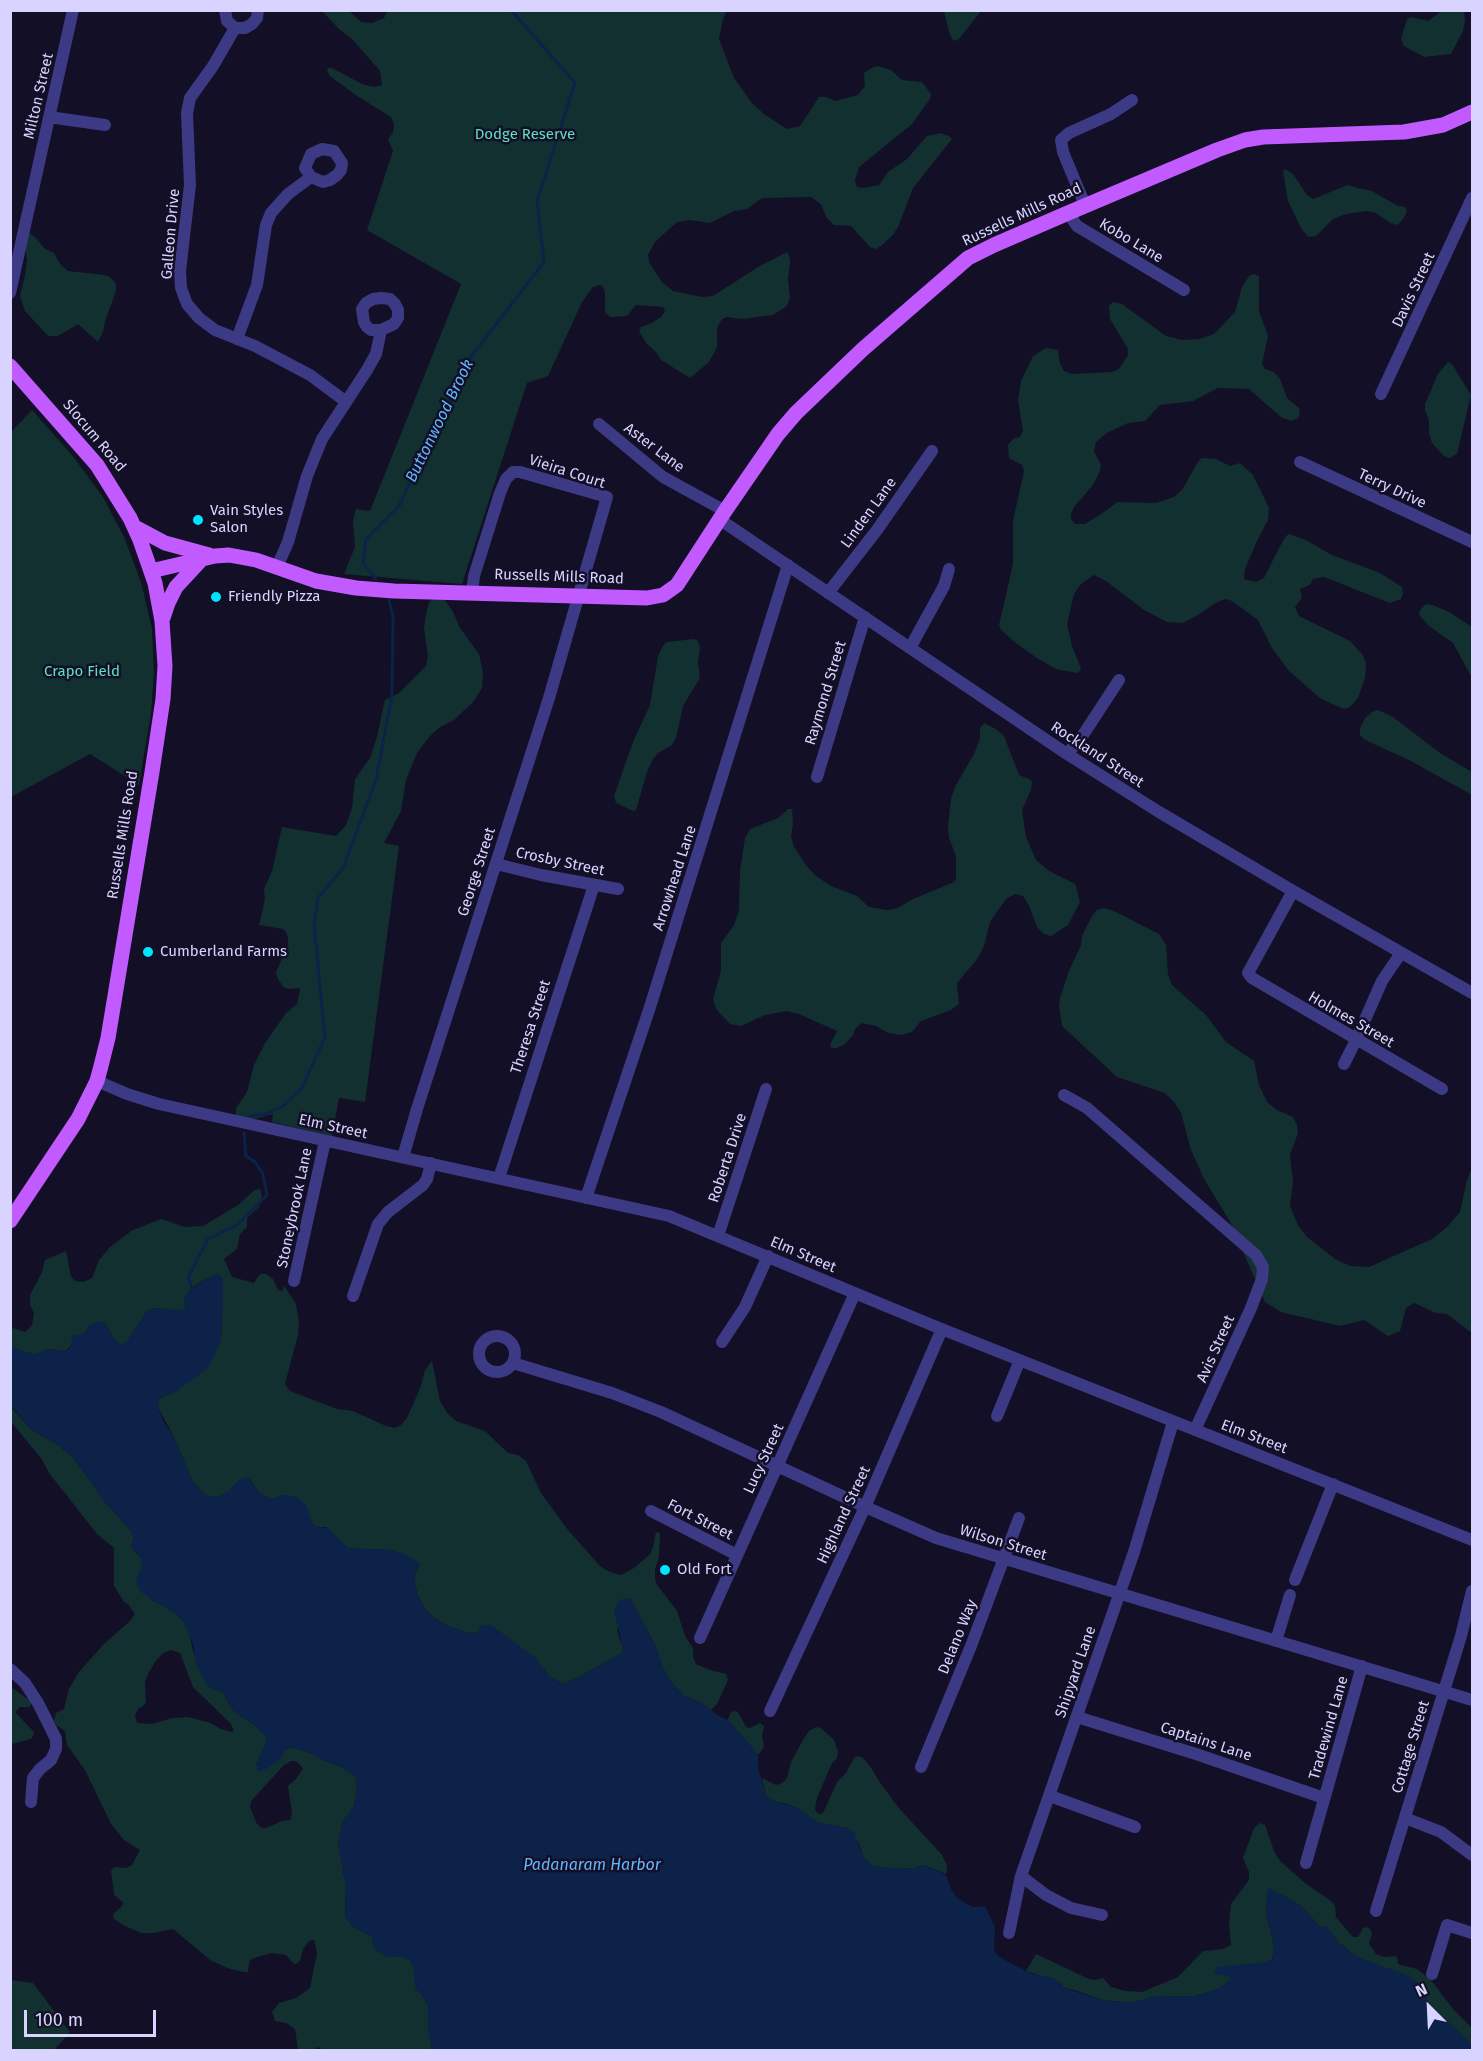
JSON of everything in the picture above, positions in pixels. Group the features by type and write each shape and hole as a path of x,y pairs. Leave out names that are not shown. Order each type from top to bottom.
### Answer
{"main road":[{"name":"Russells Mills Road","path":"10,1221 78,1119 97,1081 108,1038 162,706 165,666 162,621 152,571 209,557 237,555 316,581 346,587 394,591 647,598 668,593 676,585 778,434 804,404 938,282 976,254 1085,205 1245,140 1263,137 1404,132 1443,125 1473,112"},
{"name":"Slocum Road","path":"10,366 97,465 116,492 135,527 152,571"},
{"path":"135,527 157,540 209,557"},
{"path":"162,621 176,587 209,557"}],"street":[{"name":"Milton Street","path":"10,293 73,10"},
{"path":"225,10 227,21 236,28"},
{"name":"Galleon Drive","path":"258,10 257,18 252,24 245,28 236,28 190,98 187,113 190,185 180,271 181,288 187,304 199,318 215,330 255,346 310,375 345,401"},
{"path":"1085,205 1063,152 1061,140 1069,133 1111,114 1132,100"},
{"path":"49,117 105,125"},
{"path":"237,339 256,285 268,219 279,202 311,177"},
{"name":"Davis Street","path":"1381,394 1473,198"},
{"name":"Kobo Lane","path":"1068,213 1077,226 1184,290"},
{"path":"277,567 288,542 307,476 322,439 376,354 381,330"},
{"name":"Aster Lane","path":"599,424 663,477 722,515"},
{"name":"Linden Lane","path":"828,592 877,530 932,451"},
{"name":"Terry Drive","path":"1300,462 1473,542"},
{"name":"Vieira Court","path":"472,593 474,576 500,494 506,479 513,472 520,472 607,497 579,596"},
{"name":"Rockland Street","path":"722,515 788,566 1067,754 1159,812 1293,891 1473,993"},
{"name":"Arrowhead Lane","path":"586,1198 650,1007 788,566"},
{"path":"910,648 944,586 948,569"},
{"name":"George Street","path":"403,1157 549,698 579,596"},
{"name":"Raymond Street","path":"817,777 865,617"},
{"path":"1067,754 1119,680"},
{"name":"Crosby Street","path":"496,864 618,890"},
{"name":"Theresa Street","path":"499,1178 594,885"},
{"name":"Holmes Street","path":"1293,891 1248,973 1252,978 1442,1089"},
{"path":"1344,1064 1382,981 1401,953"},
{"name":"Elm Street","path":"97,1081 159,1104 669,1216 942,1329 1473,1540"},
{"name":"Roberta Drive","path":"718,1236 766,1089"},
{"name":"Avis Street","path":"1064,1095 1087,1108 1256,1255 1263,1267 1262,1279 1251,1308 1195,1430"},
{"name":"Stoneybrook Lane","path":"294,1281 325,1141"},
{"path":"353,1296 378,1224 388,1212 423,1185 431,1163"},
{"path":"722,1342 744,1307 768,1256"},
{"name":"Lucy Street","path":"700,1638 855,1293"},
{"name":"Highland Street","path":"770,1710 865,1507 942,1329"},
{"path":"997,1416 1020,1360"},
{"name":"Wilson Street","path":"513,1363 612,1393 661,1412 936,1538 1473,1700"},
{"name":"Shipyard Lane","path":"1010,1933 1021,1875 1141,1531 1173,1422"},
{"path":"1296,1580 1332,1484"},
{"name":"Fort Street","path":"651,1511 737,1555"},
{"name":"Delano Way","path":"921,1767 971,1646 1019,1518"},
{"name":"Cottage Street","path":"1376,1911 1473,1591"},
{"path":"1276,1641 1290,1595"},
{"name":"Tradewind Lane","path":"1306,1863 1362,1666"},
{"path":"10,1669 25,1683 56,1739 56,1749 51,1760 33,1779 31,1802"},
{"name":"Captains Lane","path":"1077,1717 1199,1755 1324,1798"},
{"path":"1050,1796 1135,1827"},
{"path":"1405,1818 1441,1832 1473,1855"},
{"path":"1021,1875 1046,1895 1071,1908 1102,1916"},
{"path":"1432,1974 1447,1925 1473,1933"}],"green space":[{"name":"Dodge Reserve","path":"388,10 727,11 719,39 734,78 752,103 787,129 800,126 819,97 835,101 858,95 865,86 864,73 873,67 878,66 891,70 902,80 922,82 931,94 930,99 912,124 859,167 855,181 857,187 879,185 888,172 907,159 927,136 940,133 952,139 913,188 893,235 876,249 870,247 851,226 834,225 826,217 821,204 811,197 762,198 747,209 734,211 710,223 690,220 677,222 655,242 648,255 649,262 662,282 673,291 702,297 713,296 758,267 787,252 789,255 790,297 787,306 773,315 722,319 717,328 717,347 713,355 708,363 690,378 661,360 639,331 641,327 661,317 665,311 663,307 636,305 627,316 610,317 605,312 603,287 600,285 593,287 582,302 548,376 527,383 462,584 344,574 355,547 353,521 356,509 370,511 461,284 367,230 393,151 388,140 394,125 391,117 330,76 328,68 362,84 374,87 382,85 380,71 353,40 322,11 349,11 361,22 372,23 384,18"},
{"path":"1443,10 1464,11 1463,31 1451,54 1424,57 1404,46 1401,39 1407,19 1411,17 1428,21"},
{"path":"944,11 981,11 959,39 954,41 950,35"},
{"path":"1285,169 1293,174 1307,195 1313,199 1348,185 1372,191 1398,206 1405,207 1407,211 1398,225 1390,223 1376,213 1366,211 1346,214 1333,219 1316,236 1308,237 1288,201 1283,172"},
{"path":"28,232 45,249 54,253 60,264 68,271 105,275 116,284 116,291 98,342 78,324 58,336 48,336 25,311 20,296 27,260 24,240"},
{"path":"1253,274 1259,276 1259,311 1268,336 1262,364 1265,369 1274,372 1280,379 1287,398 1299,408 1298,418 1292,421 1282,418 1249,389 1218,388 1193,401 1160,405 1145,421 1128,423 1107,433 1096,442 1094,451 1101,465 1100,471 1093,485 1074,507 1071,519 1075,524 1085,524 1117,502 1156,503 1174,497 1182,490 1199,460 1203,458 1216,459 1230,466 1240,463 1253,475 1269,508 1268,520 1245,569 1244,579 1256,582 1264,578 1289,534 1306,540 1332,555 1380,573 1402,587 1401,599 1390,603 1324,577 1313,579 1310,585 1300,589 1302,598 1295,607 1299,616 1350,641 1362,654 1366,663 1365,678 1358,698 1350,707 1344,709 1321,699 1289,671 1272,648 1258,620 1232,601 1225,599 1183,623 1167,622 1144,610 1106,581 1094,575 1080,585 1074,594 1067,624 1081,670 1077,673 1056,669 1037,658 1017,644 1001,630 999,625 1013,564 1013,521 1024,471 1022,465 1009,458 1008,445 1013,439 1020,437 1023,431 1018,400 1021,381 1033,356 1046,348 1058,350 1060,364 1064,371 1072,374 1112,372 1119,369 1128,355 1128,349 1110,319 1109,306 1113,302 1122,304 1166,336 1182,340 1199,339 1214,334 1235,312 1242,287"},
{"path":"1448,362 1452,364 1471,395 1457,454 1450,458 1444,456 1432,443 1425,410 1425,404 1438,374"},
{"name":"Crapo Field","path":"32,410 72,455 103,497 124,537 141,582 152,629 154,672 151,713 139,785 90,754 11,797 11,432"},
{"path":"437,597 445,600 460,628 479,654 483,673 482,688 474,701 454,720 440,727 430,736 417,753 406,780 401,811 384,843 399,846 365,1102 339,1098 332,1136 272,1122 273,1114 246,1121 236,1115 236,1108 247,1092 254,1065 265,1043 286,1013 297,1004 300,988 283,987 277,977 276,972 288,945 286,932 283,929 259,925 265,899 264,889 272,871 282,827 336,836 346,825 352,808 355,779 370,758 385,700 399,693 426,666 428,656 424,628 427,609 430,601"},
{"path":"1426,604 1449,612 1472,627 1472,678 1453,643 1429,626 1419,615 1420,610"},
{"path":"694,639 698,641 700,647 698,663 700,678 683,706 676,738 672,745 658,753 653,759 636,810 633,811 616,803 614,796 633,742 650,705 658,656 667,642"},
{"path":"1378,710 1393,717 1440,753 1472,772 1472,795 1409,760 1365,740 1360,735 1360,728 1365,718"},
{"path":"984,723 1004,736 1019,775 1032,782 1022,810 1026,837 1036,860 1049,871 1076,886 1080,902 1068,925 1051,936 1044,934 1037,927 1023,896 1015,894 1006,899 990,922 984,946 978,958 957,983 959,1004 951,1010 921,1021 912,1032 902,1035 888,1033 876,1026 862,1023 845,1044 831,1048 830,1045 837,1031 787,1011 765,1015 741,1026 730,1024 716,1009 713,999 721,971 721,943 734,925 739,911 740,870 745,838 750,829 778,818 788,809 792,809 791,836 794,847 816,876 831,886 857,896 869,907 887,910 898,908 956,879 956,856 949,838 948,826 951,798 974,754 980,739 980,728"},
{"path":"1104,908 1159,934 1166,945 1168,974 1172,985 1206,1015 1226,1042 1254,1061 1259,1085 1267,1102 1277,1110 1293,1117 1298,1133 1290,1155 1293,1182 1290,1206 1298,1225 1307,1237 1335,1259 1350,1266 1369,1267 1432,1239 1460,1212 1472,1168 1472,1333 1447,1314 1436,1313 1414,1303 1406,1308 1400,1331 1388,1336 1364,1320 1340,1326 1281,1312 1265,1302 1229,1220 1204,1179 1191,1150 1181,1113 1174,1102 1165,1093 1117,1077 1062,1026 1060,998 1069,971 1092,916 1097,910"},
{"path":"260,1189 262,1196 259,1207 247,1218 247,1227 240,1234 237,1249 224,1259 232,1277 254,1283 261,1274 266,1274 273,1279 278,1290 282,1291 284,1286 296,1304 299,1322 298,1335 285,1384 290,1391 337,1409 353,1411 395,1428 407,1418 421,1386 425,1370 432,1361 440,1401 448,1414 456,1421 485,1431 508,1453 518,1455 526,1461 541,1493 568,1530 601,1567 621,1575 634,1568 650,1554 656,1532 660,1533 655,1580 677,1611 685,1636 693,1648 696,1664 726,1674 728,1680 717,1704 711,1710 700,1702 684,1696 670,1681 656,1647 630,1598 617,1630 623,1648 622,1653 578,1678 562,1684 549,1676 543,1668 478,1632 472,1634 447,1626 434,1618 424,1607 417,1594 414,1575 420,1565 383,1549 348,1548 326,1527 316,1527 285,1495 272,1499 258,1492 250,1479 241,1479 228,1492 219,1496 211,1497 204,1494 192,1480 173,1435 158,1408 159,1399 178,1390 217,1348 221,1340 223,1279 207,1278 192,1288 184,1298 186,1307 182,1311 155,1308 148,1310 127,1342 121,1345 114,1339 105,1323 90,1325 84,1334 65,1351 48,1349 35,1355 11,1347 10,1327 25,1332 32,1325 34,1313 30,1305 30,1295 42,1272 45,1260 66,1251 71,1276 75,1281 83,1282 92,1278 99,1260 110,1247 131,1231 161,1219 185,1227 203,1226 238,1205 255,1190"},
{"path":"10,1406 32,1430 72,1456 106,1503 132,1532 134,1538 131,1546 141,1558 137,1584 152,1600 174,1612 183,1621 208,1686 224,1693 236,1713 266,1736 266,1742 256,1766 290,1747 312,1753 322,1760 344,1768 355,1776 357,1788 354,1806 342,1823 338,1843 346,1887 345,1916 353,1927 370,1935 372,1945 387,1957 404,1957 411,1961 414,1980 428,2006 428,2028 432,2050 324,2050 317,2047 314,2050 298,2050 295,2029 286,2023 275,2021 272,2012 279,2003 296,1998 310,1988 317,1953 314,1940 309,1941 303,1949 300,1961 296,1964 286,1955 271,1953 251,1959 248,1972 244,1972 230,1969 210,1960 173,1929 141,1933 114,1919 113,1914 123,1902 114,1895 111,1870 115,1867 126,1868 132,1865 140,1850 124,1840 111,1824 85,1770 67,1745 65,1731 56,1725 54,1720 56,1713 64,1709 69,1689 78,1673 135,1614 114,1586 114,1548 97,1534 49,1473 41,1458 11,1422","holes":["171,1650 180,1653 193,1687 230,1723 234,1730 232,1732 188,1717 172,1718 152,1724 137,1723 135,1716 138,1709 146,1702 145,1682 148,1674 163,1653","296,1761 303,1768 288,1786 292,1814 290,1820 262,1828 257,1824 250,1807 251,1801 284,1765"]},
{"path":"11,1687 32,1702 30,1707 20,1707 15,1712 34,1734 31,1739 12,1744 11,1747"},
{"path":"738,1712 746,1727 750,1728 760,1723 764,1726 762,1736 764,1747 758,1755 728,1720 730,1713"},
{"path":"816,1727 821,1728 834,1740 838,1751 837,1758 832,1763 817,1798 815,1809 818,1814 823,1813 837,1782 846,1773 854,1758 862,1757 898,1807 942,1855 947,1865 946,1874 924,1865 896,1869 873,1866 864,1858 859,1844 847,1828 819,1823 804,1812 788,1804 775,1802 766,1795 762,1778 776,1785 782,1783 787,1778 791,1762 803,1740 809,1731"},
{"path":"1260,1823 1265,1825 1280,1861 1305,1883 1331,1901 1335,1906 1336,1917 1353,1937 1358,1937 1363,1928 1370,1929 1372,1934 1369,1944 1376,1954 1384,1957 1397,1956 1398,1964 1417,1969 1431,1980 1453,2009 1472,2028 1472,2045 1429,2004 1420,1984 1357,1957 1338,1942 1326,1926 1320,1927 1301,1906 1282,1895 1266,1912 1273,1941 1272,1960 1223,1976 1231,1977 1230,1980 1218,1989 1195,1996 1153,1997 1131,2003 1103,2000 1064,1988 1059,1982 1026,1971 1036,1954 1089,1979 1103,1978 1111,1987 1142,1992 1178,1977 1203,1951 1223,1949 1231,1945 1229,1925 1231,1904 1249,1880 1249,1872 1243,1858 1254,1828"},
{"path":"11,1980 33,1983 70,2032 54,2050 11,2050"}],"water":[{"name":"Padanaram Harbor","path":"217,1274 223,1279 223,1298 221,1340 217,1350 208,1368 178,1390 159,1399 158,1408 163,1421 173,1435 192,1480 204,1494 211,1497 219,1496 228,1492 241,1479 248,1477 258,1492 272,1499 285,1495 298,1497 307,1507 311,1521 316,1527 328,1528 348,1548 393,1550 419,1562 420,1565 414,1575 417,1594 424,1607 434,1618 447,1626 472,1634 478,1632 482,1625 491,1625 536,1658 549,1676 562,1684 578,1678 622,1653 623,1648 614,1610 619,1600 630,1598 656,1647 670,1681 684,1696 700,1702 728,1720 758,1755 758,1767 766,1795 775,1802 797,1807 819,1823 847,1828 855,1832 864,1858 873,1866 896,1869 924,1865 946,1875 958,1899 973,1907 985,1906 995,1927 996,1954 1032,1974 1054,1978 1064,1988 1103,2000 1131,2003 1153,1997 1195,1996 1218,1989 1231,1977 1215,1974 1217,1967 1272,1960 1273,1941 1266,1912 1269,1888 1301,1906 1320,1927 1326,1926 1338,1942 1357,1957 1407,1975 1420,1984 1429,2004 1472,2045 1472,2050 432,2050 428,2028 428,2006 416,1989 411,1961 404,1957 387,1957 376,1950 372,1945 372,1937 353,1927 345,1916 346,1887 338,1843 342,1823 354,1806 357,1788 355,1776 344,1768 322,1760 312,1753 290,1747 285,1749 282,1758 271,1766 260,1772 257,1770 266,1736 236,1713 224,1693 208,1686 204,1681 196,1664 193,1644 183,1621 174,1612 140,1591 136,1579 141,1569 141,1558 131,1546 134,1538 132,1532 106,1503 72,1456 32,1430 11,1406 11,1347 35,1355 48,1349 65,1351 70,1348 73,1335 84,1334 90,1325 98,1321 105,1323 114,1339 121,1345 127,1342 148,1310 155,1308 182,1311 186,1307 184,1299 187,1293 207,1278"}],"waterway":[{"name":"Buttonwood Brook","path":"376,579 363,563 366,539 399,506 470,358 544,262 537,201 575,83 511,10"},
{"name":"Buttonwood Brook","path":"250,1116 266,1114 283,1106 302,1088 325,1037 314,924 318,898 343,868 376,780 392,694 393,617 389,600"},
{"name":"Buttonwood Brook","path":"192,1288 188,1277 208,1239 237,1225 267,1195 263,1174 255,1162 246,1156 244,1133"}],"place":[{"name":"Vain Styles Salon","path":"198,520"},
{"name":"Friendly Pizza","path":"216,597"},
{"name":"Cumberland Farms","path":"148,952"},
{"name":"Old Fort","path":"665,1570"}]}
